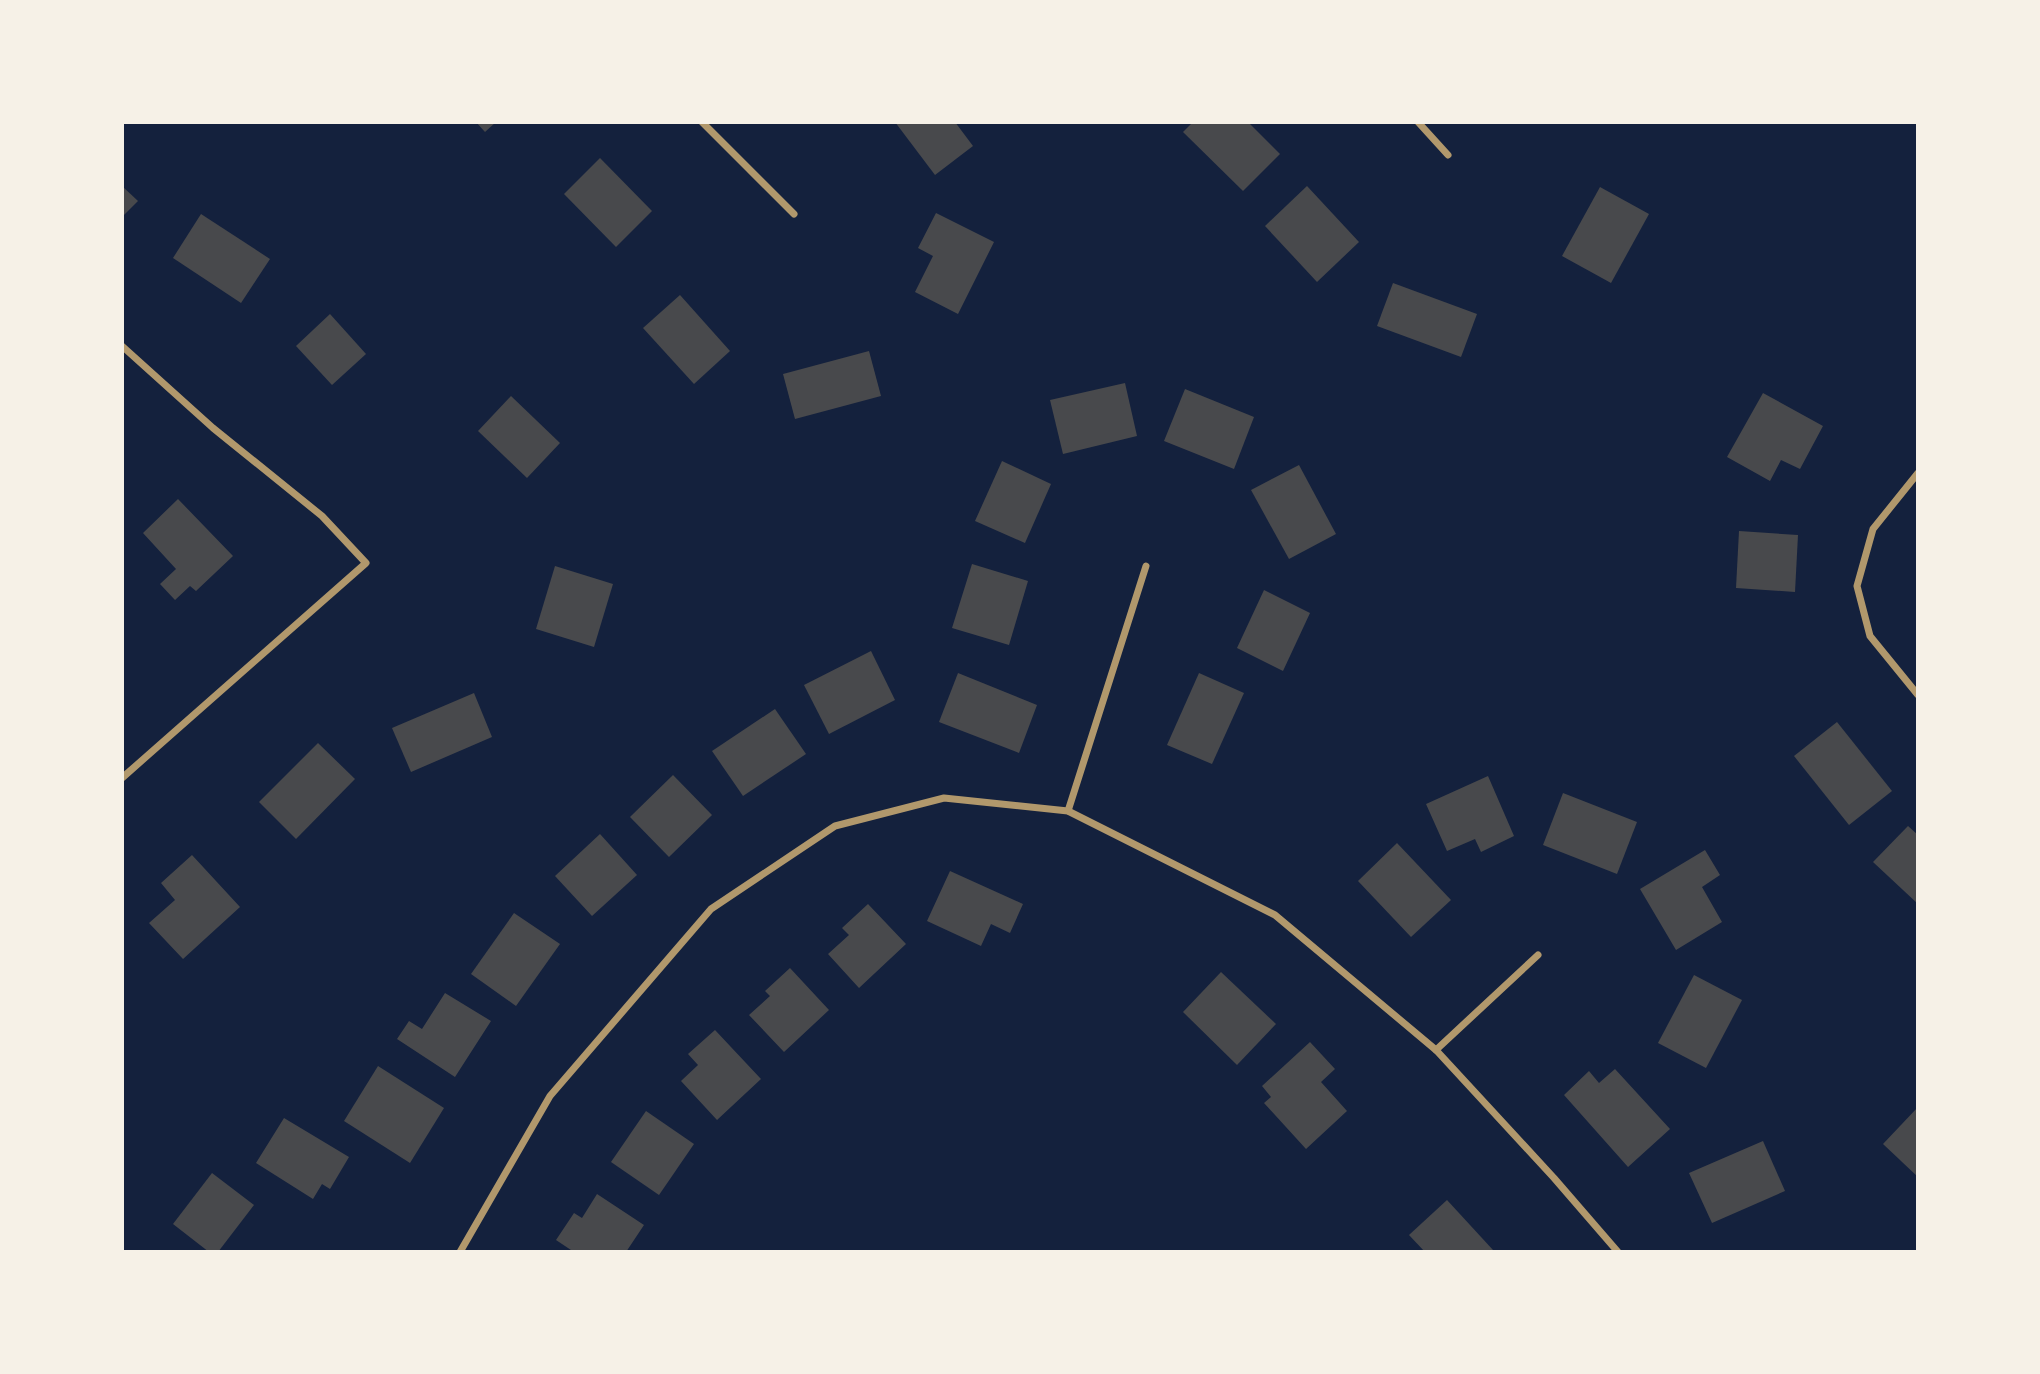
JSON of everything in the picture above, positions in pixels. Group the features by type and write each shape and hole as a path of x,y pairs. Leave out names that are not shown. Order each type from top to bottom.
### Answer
{"street":[{"path":"702,122 794,214"},
{"path":"1418,122 1448,156"},
{"path":"122,346 213,428 322,516 366,563 122,778"},
{"path":"1917,473 1873,528 1857,586 1870,636 1917,695"},
{"path":"1068,811 1146,566"},
{"path":"460,1251 550,1097 712,909 835,826 944,798 1068,811 1275,915 1436,1050 1618,1251"},
{"path":"1436,1050 1538,955"}],"building":[{"path":"476,122 496,122 485,132"},
{"path":"895,122 955,122 973,146 935,175"},
{"path":"1193,122 1248,122 1280,154 1243,191 1183,132"},
{"path":"600,158 652,211 616,247 564,194"},
{"path":"122,186 138,201 122,217"},
{"path":"1307,186 1359,242 1317,282 1265,226"},
{"path":"1600,187 1649,214 1611,283 1562,256"},
{"path":"936,213 994,242 958,314 915,292 933,256 918,248"},
{"path":"201,214 270,259 241,303 173,258"},
{"path":"1393,283 1477,314 1461,357 1377,326"},
{"path":"680,295 730,351 694,384 643,328"},
{"path":"330,314 366,354 332,385 296,346"},
{"path":"869,351 881,396 795,419 783,374"},
{"path":"1125,383 1137,436 1063,454 1050,400"},
{"path":"1185,389 1254,417 1234,469 1164,441"},
{"path":"1763,393 1823,426 1800,469 1781,460 1770,481 1727,457"},
{"path":"511,396 560,443 527,478 478,431"},
{"path":"1002,461 1051,484 1025,543 975,521"},
{"path":"1299,465 1336,534 1289,559 1251,490"},
{"path":"178,499 233,556 196,591 190,586 175,600 160,584 176,569 143,533"},
{"path":"1739,531 1798,535 1795,592 1736,588"},
{"path":"972,564 1028,581 1009,645 952,628"},
{"path":"555,566 613,584 594,647 536,629"},
{"path":"1264,590 1310,613 1283,671 1237,648"},
{"path":"871,651 895,700 829,734 804,685"},
{"path":"958,673 1037,705 1019,753 939,722"},
{"path":"1199,673 1244,693 1212,764 1167,745"},
{"path":"474,693 492,737 411,772 392,728"},
{"path":"775,709 806,754 743,796 712,751"},
{"path":"1837,722 1892,791 1849,825 1794,756"},
{"path":"318,743 355,779 296,839 259,802"},
{"path":"673,775 712,815 669,857 630,817"},
{"path":"1488,776 1514,836 1481,852 1475,839 1447,851 1426,804"},
{"path":"1563,793 1637,822 1617,874 1543,845"},
{"path":"1908,826 1918,835 1918,904 1873,862"},
{"path":"600,834 637,875 592,916 555,876"},
{"path":"1397,843 1451,900 1411,937 1358,881"},
{"path":"1705,850 1720,875 1702,887 1722,922 1676,950 1640,889"},
{"path":"192,855 240,907 183,959 149,923 175,900 161,883"},
{"path":"950,871 1023,904 1010,933 991,924 981,946 927,921"},
{"path":"868,904 906,944 859,988 828,954 849,935 842,928"},
{"path":"514,913 560,944 516,1006 471,974"},
{"path":"790,968 829,1010 784,1052 749,1015 770,996 765,991"},
{"path":"1221,972 1276,1024 1237,1065 1183,1012"},
{"path":"1694,975 1742,1000 1706,1068 1658,1043"},
{"path":"445,993 491,1021 455,1077 397,1039 409,1021 422,1029"},
{"path":"715,1030 761,1079 717,1120 681,1081 698,1065 688,1054"},
{"path":"1310,1042 1335,1069 1321,1082 1347,1111 1306,1149 1264,1103 1271,1097 1262,1086"},
{"path":"378,1066 444,1108 410,1163 344,1121"},
{"path":"1615,1069 1670,1129 1628,1167 1564,1095 1589,1071 1599,1083"},
{"path":"1918,1107 1918,1177 1883,1144"},
{"path":"646,1111 694,1144 659,1195 611,1162"},
{"path":"284,1118 349,1157 330,1189 322,1184 313,1199 256,1163"},
{"path":"1763,1141 1785,1191 1712,1223 1689,1173"},
{"path":"212,1173 254,1205 218,1252 209,1252 173,1224"},
{"path":"597,1194 644,1225 626,1252 574,1252 556,1240 574,1213 582,1218"},
{"path":"1447,1200 1493,1250 1491,1252 1425,1252 1409,1235"}]}
